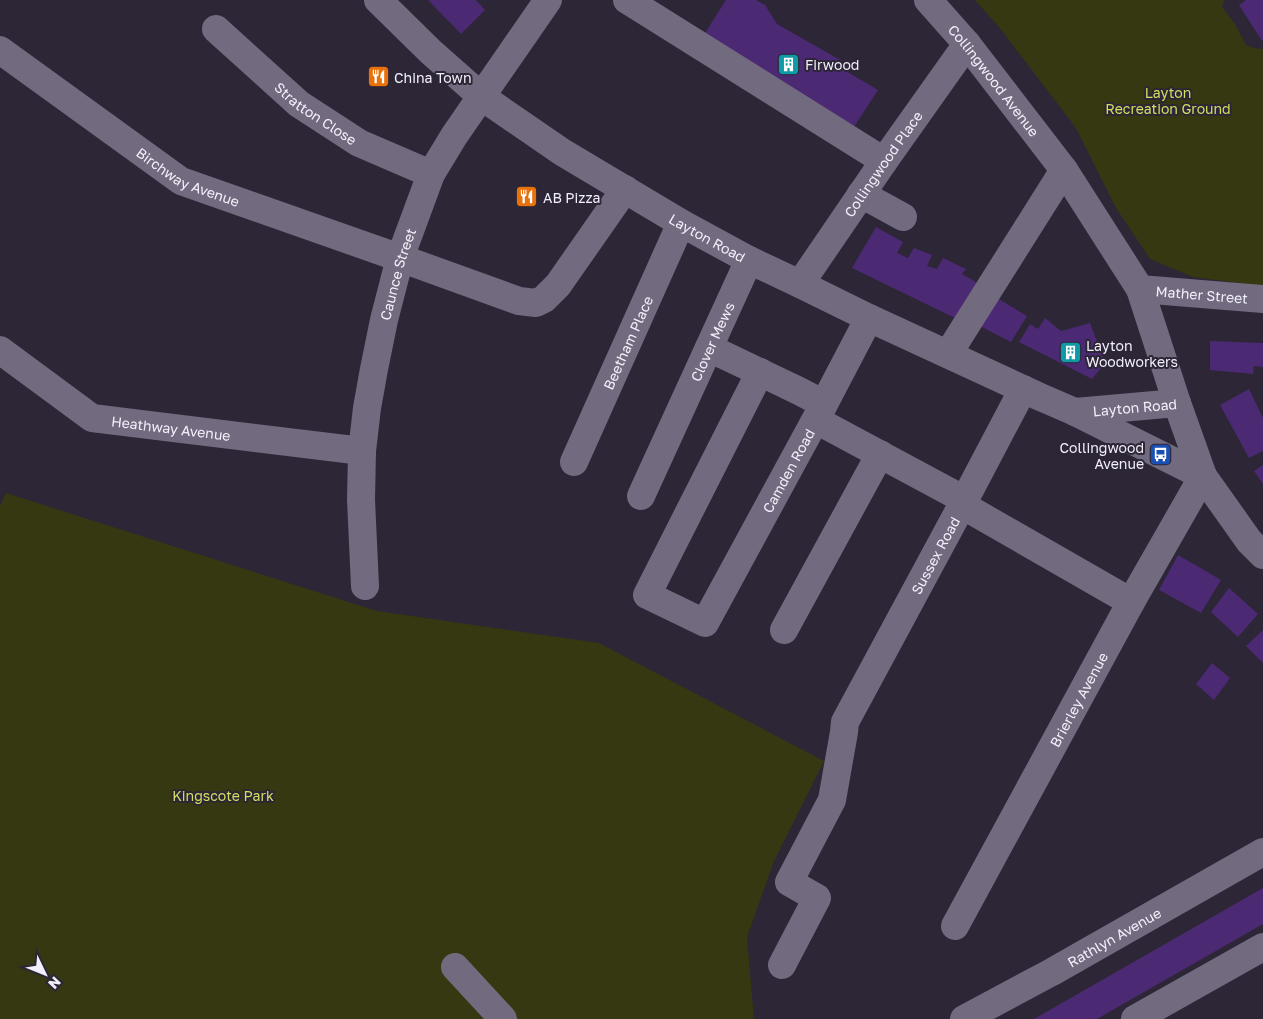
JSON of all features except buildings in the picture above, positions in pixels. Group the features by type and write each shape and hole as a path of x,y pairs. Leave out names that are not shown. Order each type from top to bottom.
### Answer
{"street":[{"name":"Layton Road","path":"378,0 431,52 482,97 562,152 681,223 749,260 869,318 1075,412 1204,476"},
{"name":"Caunce Street","path":"365,586 360,500 366,408 384,320 400,258 431,174 454,136 548,0"},
{"path":"627,0 884,161"},
{"name":"Collingwood Avenue","path":"928,0 967,44 1064,170 1140,289 1177,402"},
{"name":"Stratton Close","path":"216,30 299,104 359,142 431,174"},
{"name":"Collingwood Place","path":"800,284 967,44"},
{"name":"Birchway Avenue","path":"0,50 181,180 519,301 536,304 544,299 558,284 625,189"},
{"path":"948,354 1064,170"},
{"path":"861,194 903,217"},
{"name":"Beetham Place","path":"574,462 681,223"},
{"name":"Clover Mews","path":"641,496 749,260"},
{"name":"Mather Street","path":"1140,289 1263,299"},
{"name":"Camden Road","path":"760,372 647,595 705,624 869,318"},
{"path":"709,348 760,372 880,454 1131,602"},
{"name":"Heathway Avenue","path":"0,350 92,418 362,451"},
{"name":"Sussex Road","path":"782,965 817,898 789,882 832,800 845,722 1023,389"},
{"name":"Layton Road","path":"1075,412 1177,402 1204,476 1249,541 1263,555"},
{"path":"784,630 880,454"},
{"name":"Brierley Avenue","path":"955,926 1131,602 1204,476"},
{"name":"Rathlyn Avenue","path":"964,1019 1052,972 1263,852"},
{"path":"1135,1019 1263,947"},
{"path":"455,967 503,1019"}],"green space":[{"name":"Layton Recreation Ground","path":"975,0 1224,0 1222,7 1235,24 1246,45 1263,49 1263,286 1193,277 1150,259 1116,208 1076,128 999,27"},
{"name":"Kingscote Park","path":"6,493 377,611 599,643 824,761 774,861 747,937 754,1019 0,1019 0,506"}],"place":[{"name":"Firwood","path":"789,64"},
{"name":"China Town","path":"378,77"},
{"name":"AB Pizza","path":"527,197"},
{"name":"Layton Woodworkers","path":"1070,353"},
{"name":"Collingwood Avenue","path":"1160,455"}]}
